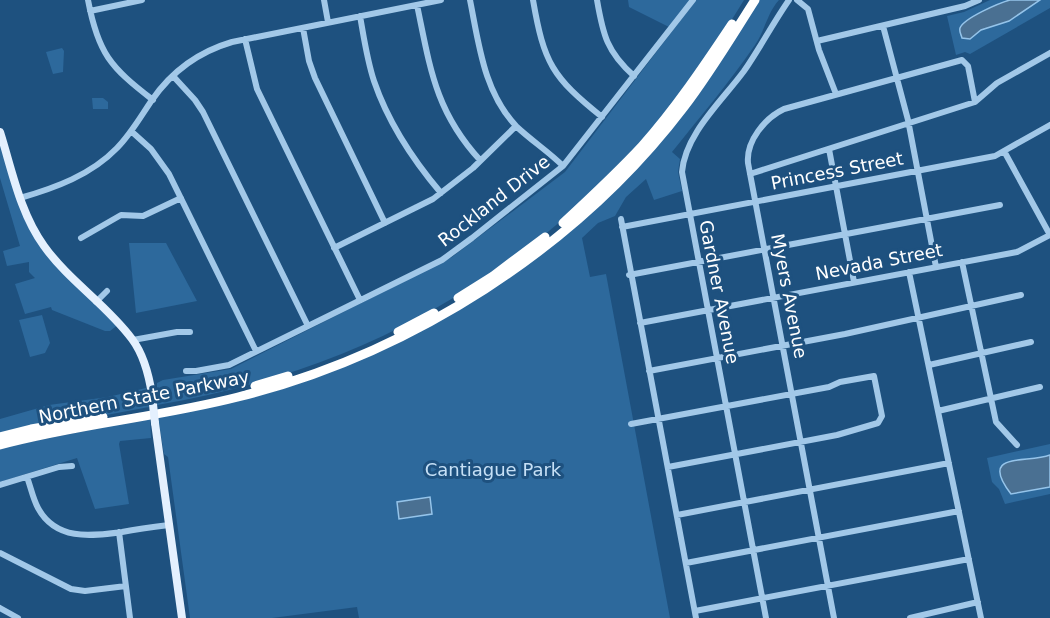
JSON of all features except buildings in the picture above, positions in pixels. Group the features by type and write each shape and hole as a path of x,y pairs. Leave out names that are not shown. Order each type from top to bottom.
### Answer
{"highway":[{"name":"Northern State Parkway","path":"494,279 557,228 606,184 643,145 692,83 748,0"},
{"name":"Northern State Parkway","path":"0,445 81,427 186,410 275,387 353,359 405,336 494,279 586,211 649,149 684,108 755,0"},
{"name":"Northern State Parkway","path":"0,437 74,421 224,395 294,375 396,333 478,290"}],"main road":[{"path":"0,132 20,198 29,221 43,246 60,267 133,340 149,376 182,618"}],"street":[{"path":"88,0 96,36 108,59 127,80 153,100"},
{"path":"90,11 142,0"},
{"path":"324,0 328,22"},
{"path":"20,198 55,188 90,169 116,149 173,76 201,54 221,45 245,39 441,0"},
{"path":"470,0 487,77 501,106 516,126 563,166"},
{"path":"532,0 539,35 550,65 571,92 602,117"},
{"path":"597,0 606,42 618,62 634,76"},
{"name":"Rockland Drive","path":"186,371 229,365 451,255 563,166 693,0"},
{"name":"Gardner Avenue","path":"766,618 682,172 687,147 744,70 789,0"},
{"path":"797,0 808,9 836,94"},
{"path":"817,41 979,0"},
{"path":"417,5 431,73 439,99 458,134 480,160"},
{"path":"360,16 370,66 380,96 407,147 441,193"},
{"path":"883,26 908,124 936,267"},
{"path":"303,28 309,61 315,78 385,223"},
{"path":"245,39 256,89 360,300"},
{"path":"750,174 975,102 997,83 1050,53"},
{"name":"Myers Avenue","path":"834,618 755,202 748,150 771,116 784,109 962,60 966,63 969,72 975,102"},
{"path":"173,76 203,112 308,326"},
{"path":"334,248 441,193 516,126"},
{"path":"1048,126 1050,136"},
{"name":"Princess Street","path":"622,227 995,156 1048,126"},
{"path":"131,131 161,161 256,351"},
{"path":"829,149 854,282"},
{"path":"1005,150 1050,235"},
{"path":"81,238 121,214 143,216 181,198"},
{"path":"629,275 1000,205"},
{"path":"621,219 629,275 650,371 696,614 762,598 969,559"},
{"name":"Nevada Street","path":"640,323 1017,252 1050,235"},
{"path":"962,262 996,422 1017,445"},
{"path":"909,272 981,618"},
{"path":"96,302 107,291"},
{"path":"650,371 919,319 1021,295"},
{"path":"133,340 177,332 190,332"},
{"path":"928,365 1031,342"},
{"path":"631,424 829,387 874,376 882,416 880,421 874,424 837,435 668,467"},
{"path":"938,411 1040,387"},
{"path":"677,515 949,463"},
{"path":"0,485 59,467 72,466"},
{"path":"27,477 38,508 46,519 58,529 73,535 84,536 169,525"},
{"path":"686,562 959,511"},
{"path":"119,532 130,618"},
{"path":"0,553 70,589 85,591 126,586"},
{"path":"910,618 978,602"},
{"path":"0,608 18,618"}],"green space":[{"path":"628,0 693,0 671,28 629,7"},
{"name":"Cantiague Park","path":"696,0 744,0 680,94 605,180 549,231 489,274 493,288 566,231 613,189 656,145 687,107 759,0 779,0 745,59 672,152 680,159 678,172 682,191 654,200 646,179 626,197 615,216 598,223 582,238 590,277 606,274 670,618 359,618 357,607 272,618 190,618 168,457 164,454 158,417 257,396 336,370 398,341 478,297 476,284 431,311 361,346 261,382 157,405 157,383 163,380 231,369 452,257 565,172"},
{"path":"990,0 1050,0 1050,8 970,54 965,52 956,55 947,16 964,12"},
{"path":"62,48 64,51 63,72 53,74 46,52"},
{"path":"92,98 103,98 108,102 108,109 93,109"},
{"path":"0,137 37,241 119,324 110,331 52,310 51,307 25,314 15,284 35,278 29,272 29,262 7,266 3,251 20,246 0,178"},
{"path":"129,243 166,243 197,301 136,313"},
{"path":"42,315 50,343 45,353 30,357 19,320"},
{"path":"146,388 149,407 0,435 0,419 49,405 108,397"},
{"path":"150,418 151,438 120,441 119,444 129,504 95,509 77,458 0,482 0,448"},
{"path":"1050,444 1050,494 1005,504 999,489 992,482 987,458"}],"shaded area":[{"path":"1010,0 1040,0 1009,21 981,30 970,39 962,38 960,28 968,20"},
{"path":"1050,455 1050,487 1011,494 1002,480 1000,471 1003,465"},
{"path":"430,497 432,514 399,519 397,502"}]}
